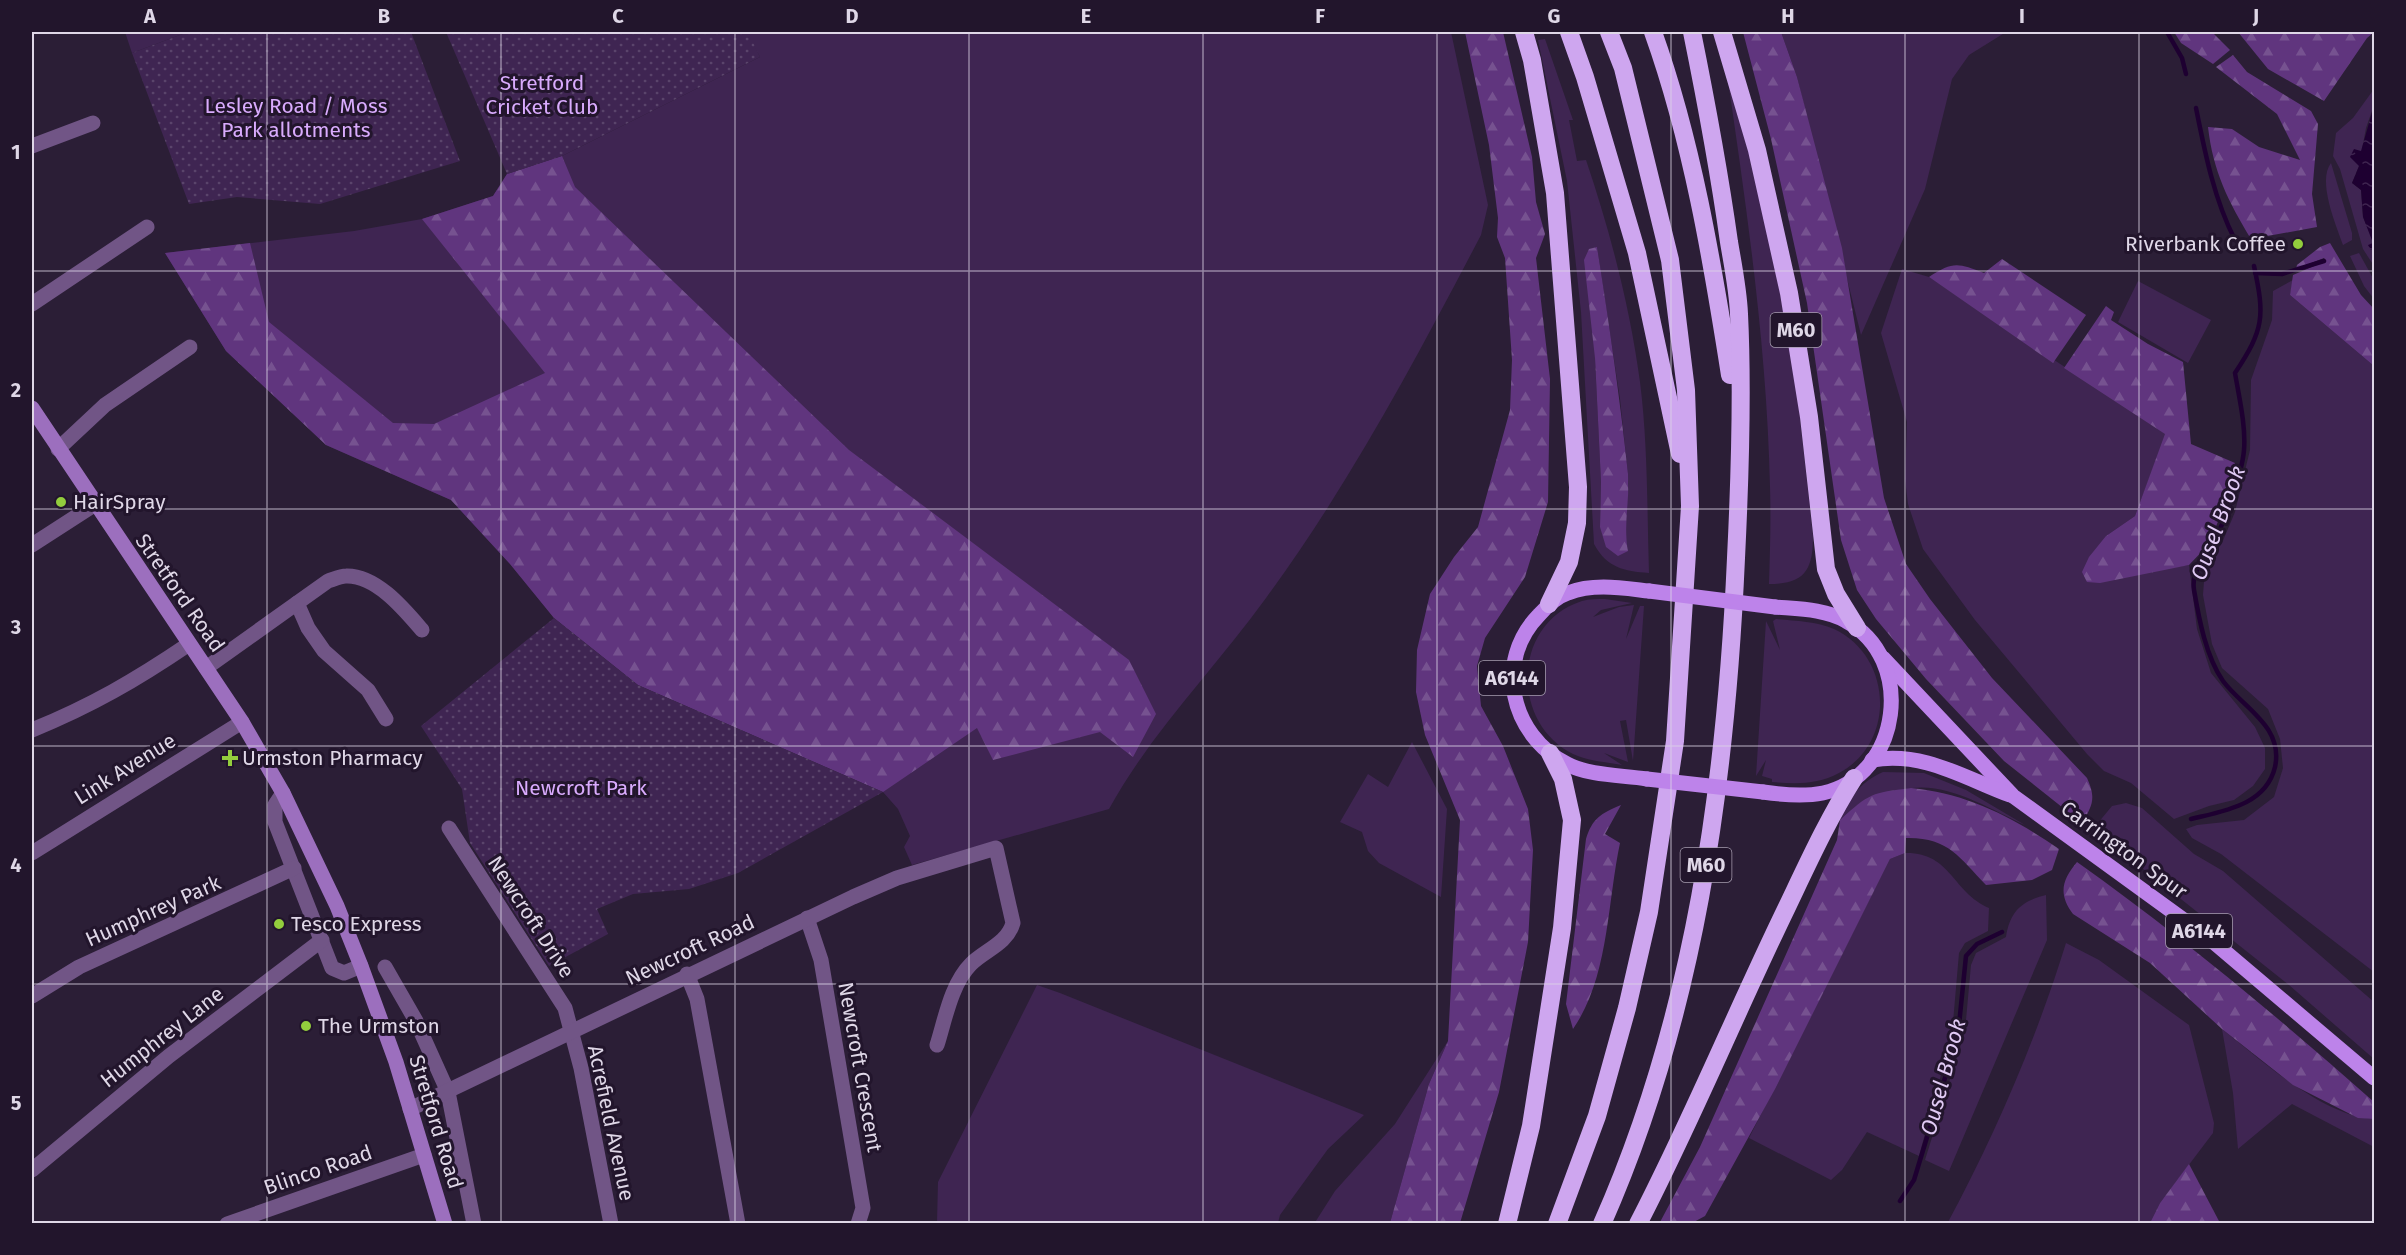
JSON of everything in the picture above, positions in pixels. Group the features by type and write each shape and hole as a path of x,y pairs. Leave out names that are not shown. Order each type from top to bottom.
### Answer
{"highway":[{"path":"1524,32 1532,60 1555,193 1578,487 1577,524 1569,562 1549,604"},
{"name":"M60","path":"1569,32 1585,77 1637,253 1690,506"},
{"name":"M60","path":"1557,1224 1597,1116 1627,1008 1649,912 1675,741 1690,506 1686,390 1670,260 1623,68 1609,32"},
{"name":"M60","path":"1653,32 1682,135 1711,254 1731,382 1739,492"},
{"name":"M60","path":"1602,1224 1622,1180 1681,990 1704,883 1723,752 1733,628 1739,492 1739,313 1718,157 1692,32"},
{"name":"M60","path":"1722,32 1757,150 1789,293 1809,417 1826,569 1836,594 1857,628"},
{"path":"1507,1224 1531,1126 1562,928 1570,842 1572,820 1563,779 1550,753"},
{"path":"1638,1224 1666,1170 1764,954 1835,807 1854,778"}],"main road":[{"name":"Stretford Road","path":"35,414 242,722 283,793 357,943 361,966 396,1062 445,1224"},
{"name":"A6144","path":"1595,586 1827,613 1857,628 1883,658 1890,678 1892,709 1890,725 1872,760 1854,778 1824,792 1782,795 1587,771 1568,765 1550,753 1527,728 1513,696 1515,654 1530,623 1549,604 1567,593 1595,586"},
{"name":"Carrington Spur","path":"1883,658 2013,796 2210,939 2374,1078"},
{"name":"Carrington Spur","path":"1872,760 1900,757 1923,761 1950,769 1978,783 2013,796"}],"street":[{"path":"32,146 93,123"},
{"path":"32,304 147,227"},
{"path":"58,449 105,405 190,347"},
{"path":"32,545 94,505"},
{"path":"206,668 328,581 347,576 378,588 404,609 422,630"},
{"path":"297,603 308,628 324,651 368,690 386,719"},
{"path":"32,730 83,710 189,644"},
{"name":"Link Avenue","path":"32,853 242,722"},
{"path":"283,793 275,804 273,813 322,940 336,970 344,973 361,966"},
{"name":"Newcroft Drive","path":"449,828 565,1008 569,1032"},
{"name":"Newcroft Road","path":"410,1109 807,918 897,878 996,848 1013,923 1004,939 970,964 962,975 937,1045"},
{"name":"Humphrey Park","path":"32,996 79,967 294,868"},
{"name":"Newcroft Crescent","path":"807,918 821,960 863,1208 858,1224"},
{"name":"Humphrey Lane","path":"32,1170 169,1056 322,940"},
{"name":"Stretford Road","path":"385,967 416,1021 448,1092 459,1137 474,1224"},
{"path":"687,974 697,999 738,1224"},
{"name":"Acrefield Avenue","path":"569,1032 581,1068 611,1224"},
{"name":"Blinco Road","path":"227,1224 424,1155"}],"green space":[{"path":"125,32 188,32 132,53"},
{"name":"Lesley Road / Moss Park allotments","path":"188,32 411,32 460,161 320,204 237,197 189,204 132,53"},
{"name":"Stretford Cricket Club","path":"446,32 748,32 760,57 562,156 507,174"},
{"path":"746,32 1451,32 1488,205 1481,235 1380,421 1325,511 1246,625 1144,753 1109,809 912,865 904,847 910,836 898,809 883,792 638,685 554,618 510,564 451,500 326,445 226,351 165,253 354,231 422,219 493,196 507,174 562,156 760,57"},
{"path":"1465,32 1503,32 1532,157 1536,202 1545,234 1536,258 1550,379 1548,502 1525,577 1485,638 1477,666 1481,706 1503,746 1528,809 1533,850 1528,942 1499,1092 1460,1223 1390,1223 1429,1084 1448,1041 1460,820 1425,735 1416,692 1417,650 1430,594 1454,557 1478,527 1510,410 1512,360 1505,258 1497,237 1498,218 1489,145"},
{"path":"1743,32 1781,32 1797,77 1842,248 1884,498 1906,564 1930,599 1992,678 2087,778 2092,791 2092,801 2082,823 2004,761 1926,679 1876,619 1857,590 1841,540 1807,303 1771,139"},
{"path":"1781,32 2006,32 1969,55 1952,79 1925,189 1861,335 1797,77"},
{"path":"2174,32 2212,32 2230,50 2213,64 2181,43"},
{"path":"2238,32 2374,32 2367,38 2324,101 2268,69"},
{"path":"1545,39 1573,120 1569,120 1577,161 1586,160 1595,187 1631,326 1640,382 1644,430 1649,573 1617,567 1599,552 1594,544 1581,312 1567,181 1538,40","holes":["1597,247 1620,399 1629,484 1624,530 1628,550 1600,527 1601,482 1595,358"]},
{"path":"2233,55 2247,72 2311,111 2318,124 2312,194 2317,227 2251,239 2235,212 2218,172 2208,127 2232,129 2259,147 2300,160 2277,114 2216,67"},
{"path":"1727,74 1735,94 1769,235 1795,373 1813,536 1811,558 1805,573 1799,578 1781,583 1769,584 1770,499 1765,383 1749,228"},
{"path":"2374,89 2374,105 2366,128 2359,166 2352,183 2361,190 2363,217 2374,243 2370,249 2374,251 2374,266 2363,249 2340,169 2333,156 2336,133 2353,118"},
{"path":"562,156 575,187 849,450 1129,660 1156,714 1133,757 1100,732 993,760 977,728 883,792 638,685 554,618 510,564 451,500 326,445 226,351 165,253 250,243 269,322 393,423 434,424 545,373 422,219 493,196 507,174"},
{"path":"2331,163 2352,233 2352,240 2343,245 2332,215 2327,192 2327,171"},
{"path":"2330,243 2361,295 2374,309 2374,366 2290,295 2293,275 2326,261 2324,258 2296,269 2297,265 2320,247"},
{"path":"1597,247 1628,474 1626,531 1628,551 1618,556 1606,547 1600,527 1601,482 1595,358 1584,260 1589,249"},
{"path":"2359,253 2374,280 2374,299 2364,286 2350,256"},
{"path":"2002,259 2086,315 2053,363 1929,277 1944,268 1956,265 1984,273"},
{"path":"1902,269 1929,277 2166,434 2135,516 2106,536 2151,571 2189,565 2197,629 2211,673 2255,727 2265,748 2265,769 2253,786 2234,800 2209,806 2174,819 2131,783 2104,771 2087,754 1975,620 1923,549 1908,504 1905,479 1907,422 1881,333"},
{"path":"2293,280 2290,295 2374,366 2374,972 2221,854 2192,838 2186,829 2197,825 2244,820 2274,797 2283,768 2280,739 2268,709 2222,668 2212,644 2203,595 2205,568 2222,543 2235,512 2250,450 2251,380 2272,320 2273,291"},
{"path":"2138,281 2211,320 2188,363 2118,322"},
{"path":"2106,306 2114,312 2111,320 2148,344 2183,362 2191,444 2235,463 2225,504 2209,544 2189,565 2100,583 2087,582 2082,572 2089,557 2106,536 2135,516 2165,434 2064,368"},
{"path":"1605,599 1632,603 1601,610 1593,617 1619,607 1634,605 1626,639 1640,606 1644,606 1633,761 1626,720 1620,721 1628,762 1604,753 1622,765 1591,760 1573,754 1552,739 1538,720 1530,698 1528,674 1532,651 1542,630 1559,613 1582,601"},
{"name":"Newcroft Park","path":"554,618 638,685 883,792 738,873 689,889 633,894 597,909 608,934 549,966 470,843 462,789 421,726"},
{"path":"1776,619 1813,623 1834,629 1853,642 1867,659 1876,678 1880,700 1878,721 1871,741 1858,759 1839,773 1822,780 1798,783 1772,782 1772,779 1762,776 1766,760 1756,776 1766,621 1780,650 1773,621"},
{"path":"1412,742 1447,809 1441,897 1379,863 1368,851 1362,832 1340,822 1368,774 1388,787"},
{"path":"1883,772 1924,773 1966,790 2025,825 1970,799 1926,788 1912,788 1896,793 1840,820 1857,791"},
{"path":"1911,788 1971,801 2025,827 2059,849 2052,870 2032,880 1986,885 1960,858 1943,845 1932,841 1906,838 1905,853 1890,859 1775,1089 1705,1216 1692,1223 1659,1224 1700,1147 1837,840 1840,820 1865,799 1887,791"},
{"path":"2126,803 2142,808 2194,854 2223,871 2374,1002 2374,1059 2289,985 2093,829 2112,806"},
{"path":"1621,805 1605,834 1620,843 1600,963 1585,1009 1573,1029 1566,1004 1586,839 1591,826 1598,818"},
{"path":"1905,853 1920,854 1932,859 1942,866 1967,893 1989,908 1988,931 1965,943 1959,953 1952,1034 1919,1156 1867,1132 1842,1170 1831,1180 1749,1138 1890,859"},
{"path":"2077,862 2191,948 2338,1070 2374,1102 2374,1119 2358,1118 2293,1085 2222,1029 2150,963 2073,914 2065,900 2064,887 2068,875"},
{"path":"2046,895 2047,940 1949,1171 1925,1160 1965,1031 1971,965 1976,953 2006,937 2011,920 2018,908 2030,900"},
{"path":"2066,943 2099,960 2189,1025 2214,1123 2213,1133 2160,1203 2150,1223 1947,1224 1982,1156 2028,1051"},
{"path":"1037,985 1364,1115 1328,1149 1280,1215 1278,1223 937,1223 938,1182"},
{"path":"2222,1029 2274,1071 2314,1098 2355,1116 2374,1119 2374,1147 2292,1104 2238,1149 2233,1093"},
{"path":"1448,1041 1429,1084 1390,1223 1314,1224 1335,1191 1395,1124"},
{"path":"2189,1164 2220,1223 2150,1223 2160,1203"}],"water":[{"path":"2374,105 2374,251 2368,245 2373,243 2363,217 2361,190 2352,183 2359,166 2350,157 2354,149 2361,151"}],"waterway":[{"path":"2167,32 2182,58 2186,74"},
{"path":"2196,108 2216,192 2235,240"},
{"path":"2255,273 2282,274 2324,261"},
{"name":"Ousel Brook","path":"2191,819 2230,809 2253,798 2263,790 2275,767 2276,753 2268,729 2223,681 2212,661 2201,625 2194,590 2196,571 2217,536 2243,460 2244,431 2235,373 2252,345 2260,322 2260,298 2254,266"},
{"name":"Ousel Brook","path":"1900,1201 1914,1180 1958,1035 1966,956 1977,944 2002,932"}],"place":[{"name":"Riverbank Coffee","path":"2298,244"},
{"name":"HairSpray","path":"61,502"},
{"name":"Urmston Pharmacy","path":"230,758"},
{"name":"Tesco Express","path":"279,924"},
{"name":"The Urmston","path":"306,1026"}]}
